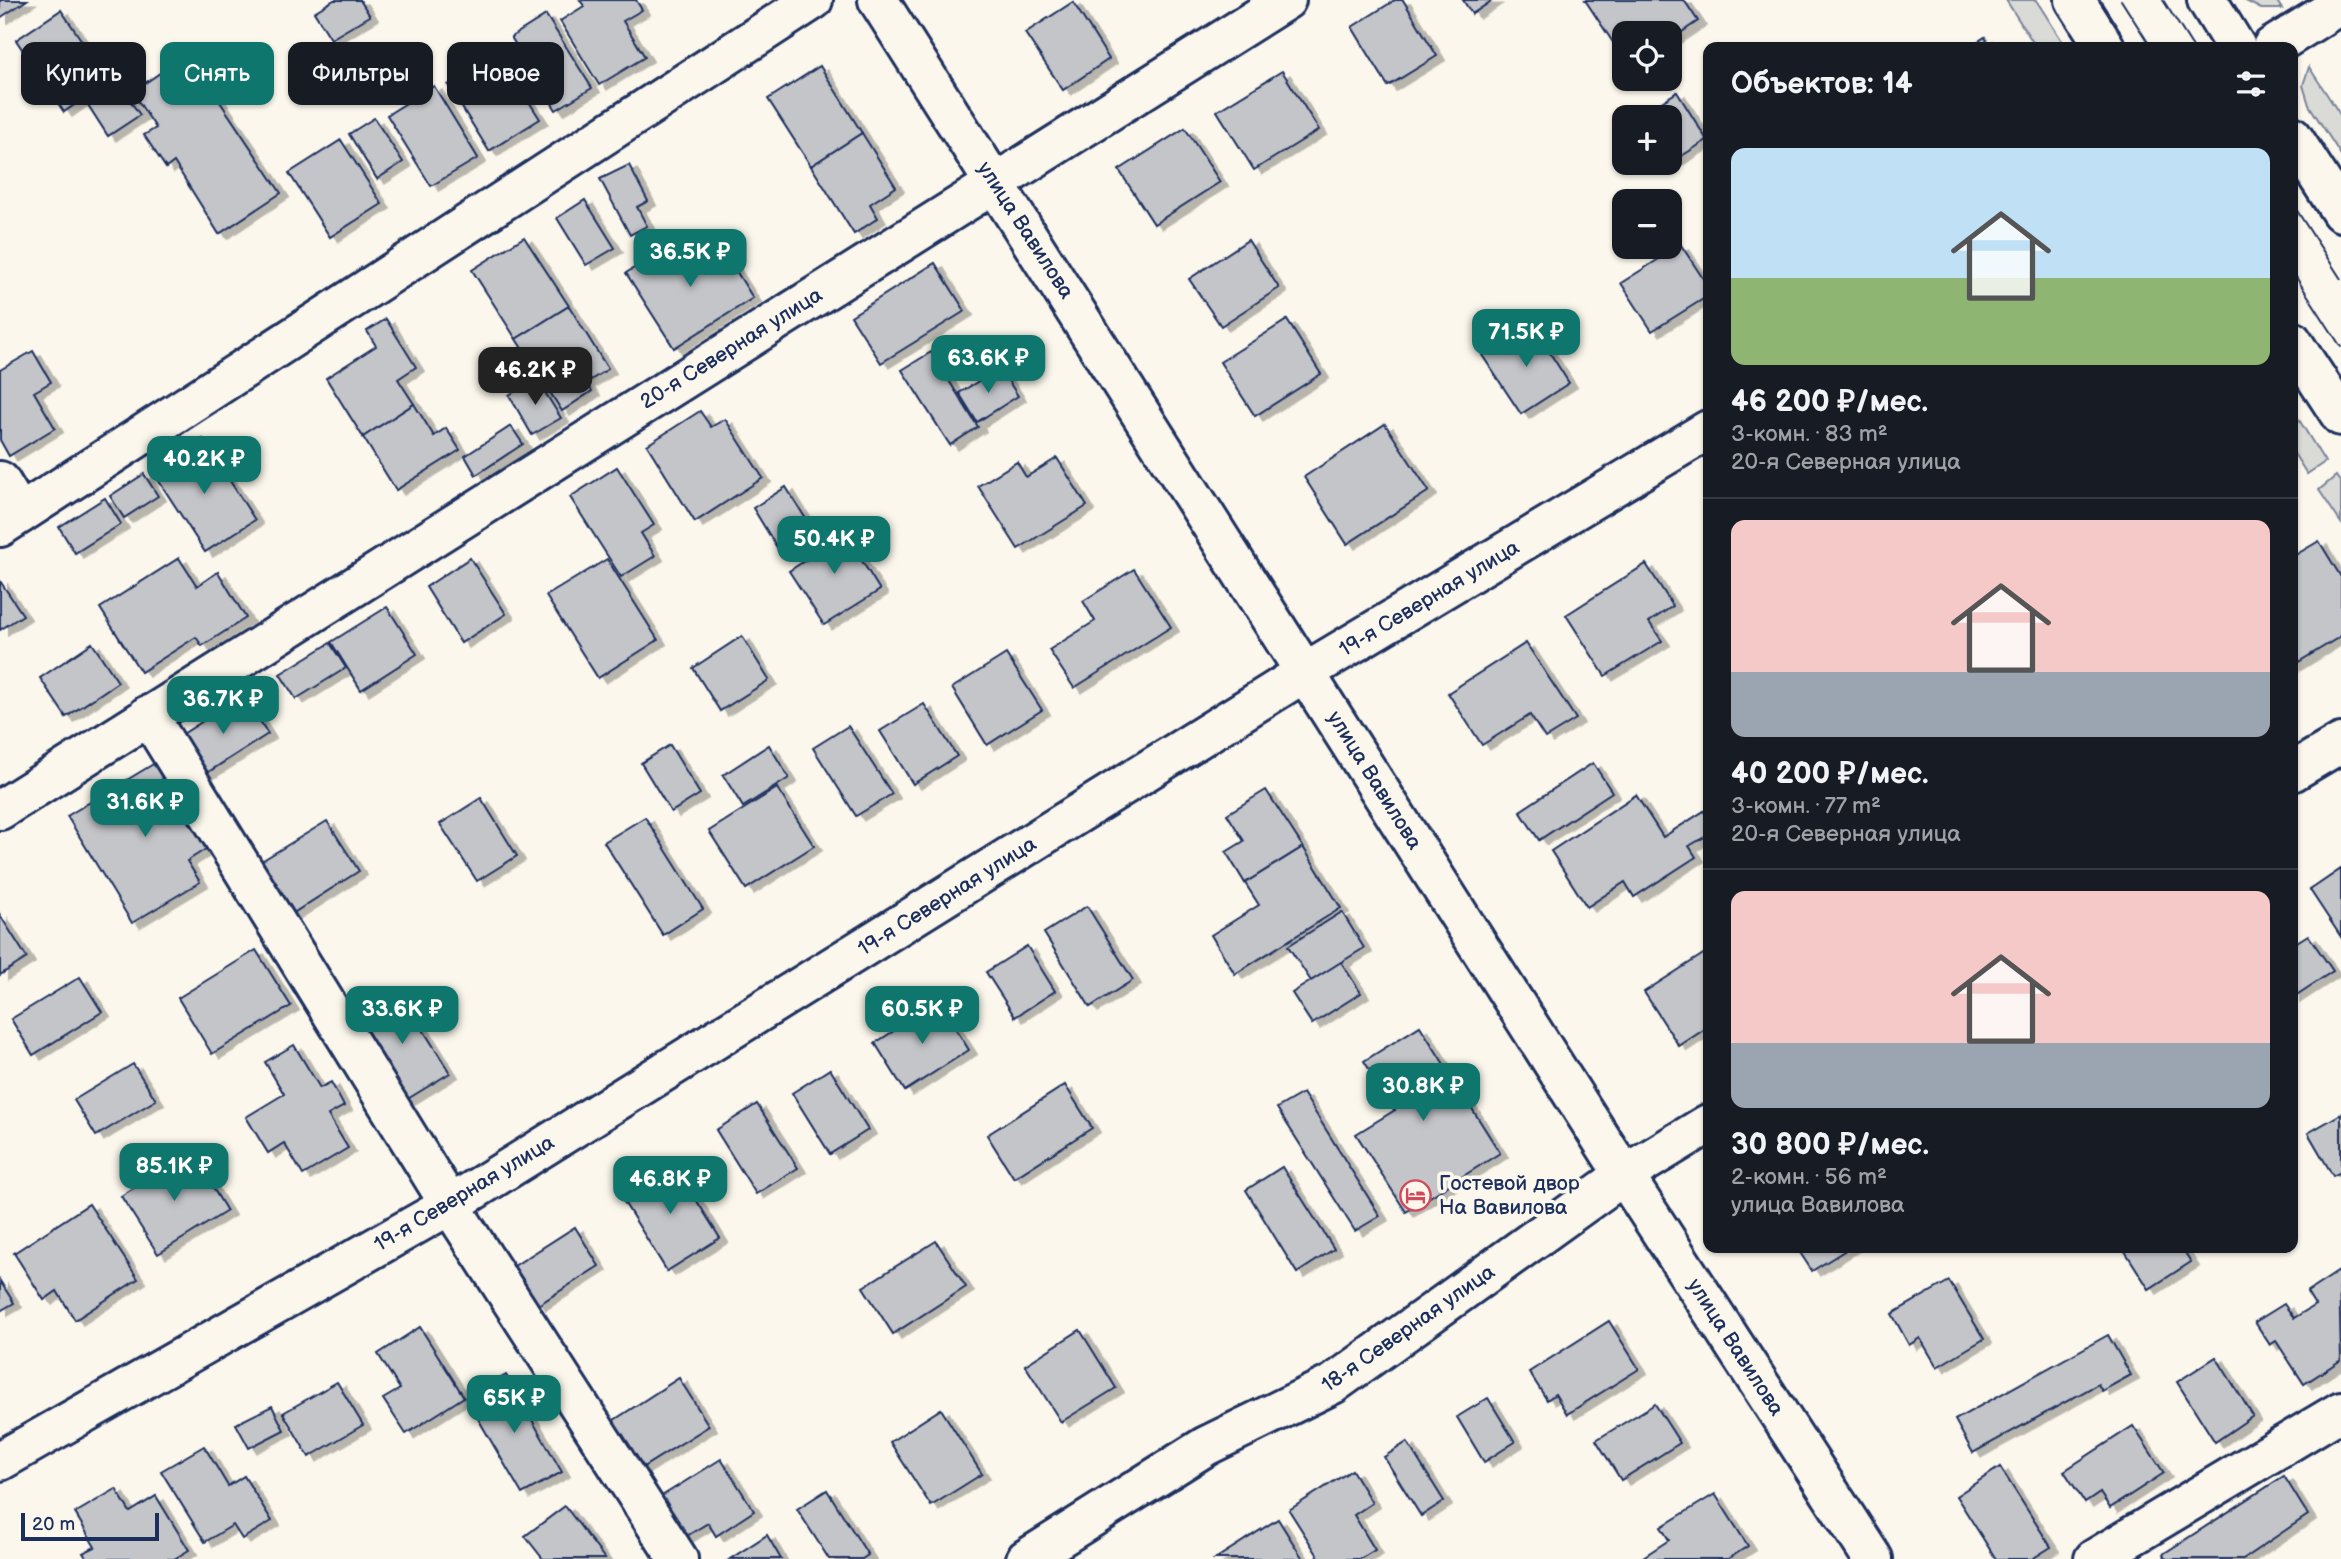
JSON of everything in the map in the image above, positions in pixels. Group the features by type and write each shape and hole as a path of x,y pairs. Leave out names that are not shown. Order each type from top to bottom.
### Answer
{"street":[{"path":"0,481 10,520 813,0"},
{"name":"улица Вавилова","path":"878,0 1307,671 1624,1175 1873,1559"},
{"name":"20-я Северная улица","path":"0,810 1286,0"},
{"path":"2075,0 2102,42"},
{"path":"2207,0 2233,42"},
{"path":"2280,42 2341,4"},
{"path":"2298,145 2341,212"},
{"path":"2298,350 2341,416"},
{"name":"19-я Северная улица","path":"0,1461 450,1205 1307,671 1703,433"},
{"path":"148,715 450,1205 678,1559"},
{"path":"2298,768 2341,743"},
{"name":"18-я Северная улица","path":"1026,1559 1206,1447 1333,1384 1624,1175 1703,1127"},
{"path":"2094,1559 2341,1411"}],"shaded area":[{"path":"2006,0 2036,0 2063,42 2033,42"},
{"path":"2244,0 2276,0 2282,9 2261,9"},
{"path":"2309,67 2341,116 2341,155 2309,105 2303,85"},
{"path":"2298,418 2325,462 2307,474 2298,460"},
{"path":"2336,476 2341,483 2341,523 2319,490"}],"building":[{"path":"0,0 27,0 0,18"},
{"path":"334,0 360,0 370,16 331,39 314,12"},
{"path":"580,0 636,0 642,10 623,21 645,57 599,85 560,21 584,6"},
{"path":"1395,0 1403,0 1437,56 1388,86 1352,27"},
{"path":"1463,0 1493,0 1472,14"},
{"path":"1585,0 1684,0 1698,21 1682,32 1682,21 1612,21 1612,41"},
{"path":"1073,2 1109,59 1063,90 1025,33"},
{"path":"61,10 83,42 21,42 21,48 16,40"},
{"path":"546,15 563,42 514,42 511,37"},
{"path":"564,44 592,88 556,110 553,105 564,105"},
{"path":"820,66 862,133 811,166 768,99"},
{"path":"1282,71 1319,130 1254,170 1217,111"},
{"path":"160,73 160,105 222,105 281,193 219,234 174,162 166,168 144,135 156,128 141,105 146,105 146,82"},
{"path":"433,87 478,158 431,186 387,115 403,105 433,105"},
{"path":"1677,92 1703,134 1703,143 1682,156 1682,105 1657,105"},
{"path":"59,105 74,105 64,112"},
{"path":"88,105 133,105 140,115 108,136"},
{"path":"460,105 531,105 540,119 489,151"},
{"path":"374,118 403,162 377,179 349,134"},
{"path":"1185,128 1220,182 1154,224 1119,170"},
{"path":"862,133 896,187 870,204 878,218 854,234 811,166"},
{"path":"341,140 382,204 330,237 289,173"},
{"path":"629,165 648,201 637,207 647,226 630,235 600,179"},
{"path":"585,200 615,248 586,265 557,218"},
{"path":"713,234 753,298 674,348 626,273 671,245 678,256"},
{"path":"524,237 569,306 516,339 472,270"},
{"path":"1248,240 1279,288 1221,326 1189,279"},
{"path":"1682,247 1703,278 1703,299 1652,331 1621,283 1659,259 1682,259"},
{"path":"935,263 965,311 881,363 851,316"},
{"path":"569,306 608,369 586,383 592,391 562,411 516,339"},
{"path":"386,319 416,367 398,379 414,404 363,437 326,378 376,346 367,331"},
{"path":"1287,320 1321,374 1255,416 1220,362"},
{"path":"1531,323 1569,383 1521,414 1482,355"},
{"path":"33,351 51,382 34,392 55,428 9,456 0,440 0,370"},
{"path":"931,352 978,427 950,445 902,370"},
{"path":"1000,368 1018,396 977,422 959,393"},
{"path":"536,378 561,418 532,435 509,395"},
{"path":"414,404 434,436 446,428 460,450 396,490 363,437"},
{"path":"700,411 711,427 725,419 763,478 695,522 647,445"},
{"path":"1385,424 1429,491 1347,544 1304,477"},
{"path":"511,426 523,444 476,475 465,456"},
{"path":"203,439 255,520 205,552 153,472"},
{"path":"1057,458 1087,506 1018,549 978,486 1017,462 1026,477"},
{"path":"617,467 654,525 641,533 655,556 621,577 570,497"},
{"path":"144,474 158,496 124,518 110,496"},
{"path":"786,487 811,527 778,549 753,508"},
{"path":"105,498 121,524 75,553 59,527"},
{"path":"839,524 880,590 824,625 789,571 815,554 809,543"},
{"path":"2319,541 2341,577 2341,636 2298,662 2298,553"},
{"path":"179,558 197,586 218,572 246,618 202,646 196,637 141,672 100,608"},
{"path":"470,558 506,614 461,643 426,587"},
{"path":"607,559 658,640 598,678 546,596"},
{"path":"1646,564 1673,606 1649,622 1662,641 1605,676 1566,615"},
{"path":"1134,569 1171,627 1074,688 1049,650 1095,621 1083,601"},
{"path":"0,581 23,615 0,630"},
{"path":"387,607 417,654 361,690 331,642"},
{"path":"742,636 769,680 720,711 693,668"},
{"path":"92,643 118,682 66,717 40,678"},
{"path":"330,643 346,668 296,699 280,674"},
{"path":"1526,643 1576,719 1545,738 1530,715 1482,745 1448,693"},
{"path":"1006,654 1042,710 987,745 952,688"},
{"path":"244,695 268,734 202,776 178,737"},
{"path":"924,704 957,756 913,784 880,731"},
{"path":"848,726 892,794 856,816 813,748"},
{"path":"670,745 700,794 671,812 641,763"},
{"path":"769,745 789,778 743,807 723,775"},
{"path":"165,757 217,842 187,861 200,882 132,923 67,816"},
{"path":"1593,763 1612,792 1539,840 1520,811"},
{"path":"777,788 814,846 746,889 709,831"},
{"path":"1266,790 1303,847 1245,883 1226,852 1244,841 1227,814"},
{"path":"1636,795 1663,837 1703,812 1703,838 1689,846 1696,857 1634,897 1625,882 1587,907 1551,851"},
{"path":"481,798 517,856 477,881 440,824"},
{"path":"645,817 703,909 663,935 604,842"},
{"path":"327,821 359,871 287,917 255,865"},
{"path":"1303,847 1341,908 1235,974 1211,935 1259,905 1245,883"},
{"path":"2341,869 2341,937 2310,890"},
{"path":"1087,906 1133,980 1090,1007 1044,933"},
{"path":"1342,912 1364,948 1311,981 1288,946"},
{"path":"0,915 27,958 0,975"},
{"path":"2308,935 2333,971 2298,994 2298,941"},
{"path":"1027,946 1055,991 1015,1017 986,972"},
{"path":"256,950 291,1006 212,1054 178,998"},
{"path":"1703,954 1703,1030 1679,1046 1644,992"},
{"path":"1341,962 1361,993 1312,1024 1292,993"},
{"path":"80,977 102,1012 33,1055 11,1019"},
{"path":"399,991 450,1073 406,1100 355,1019"},
{"path":"939,1002 969,1050 905,1091 875,1043"},
{"path":"1420,1026 1500,1153 1406,1212 1356,1134 1395,1110 1364,1061"},
{"path":"294,1045 320,1088 331,1082 344,1106 328,1115 348,1148 303,1175 284,1143 268,1153 246,1117 284,1094 265,1062"},
{"path":"133,1064 156,1100 96,1136 74,1100"},
{"path":"830,1069 868,1130 830,1154 792,1093"},
{"path":"1065,1085 1092,1128 1014,1178 987,1135"},
{"path":"1303,1093 1380,1216 1355,1231 1277,1108"},
{"path":"757,1104 798,1168 756,1194 716,1130"},
{"path":"2341,1114 2341,1172 2333,1176 2308,1133"},
{"path":"191,1152 227,1211 158,1254 121,1196"},
{"path":"672,1161 720,1238 667,1271 619,1194"},
{"path":"1282,1167 1334,1249 1297,1273 1246,1190"},
{"path":"89,1204 138,1279 75,1320 57,1291 44,1300 14,1253"},
{"path":"575,1227 599,1266 538,1305 514,1266"},
{"path":"936,1241 966,1287 893,1334 863,1287"},
{"path":"1800,1253 1841,1253 1812,1271"},
{"path":"2126,1253 2185,1253 2191,1262 2149,1289"},
{"path":"2339,1271 2341,1360 2304,1384 2276,1341 2270,1345 2255,1322 2284,1304 2294,1318 2315,1305 2307,1292"},
{"path":"0,1281 14,1303 0,1311"},
{"path":"1949,1281 1984,1339 1937,1367 1920,1338 1909,1345 1892,1314"},
{"path":"1609,1321 1639,1369 1567,1414 1555,1394 1547,1400 1529,1372"},
{"path":"420,1327 464,1397 406,1434 383,1399 400,1389 378,1354"},
{"path":"1080,1330 1116,1388 1061,1422 1025,1365"},
{"path":"2108,1335 2131,1375 2102,1391 2098,1384 1973,1453 1955,1420"},
{"path":"2216,1357 2253,1416 2215,1442 2177,1382"},
{"path":"506,1375 562,1472 522,1494 466,1398"},
{"path":"679,1378 709,1426 640,1469 611,1422"},
{"path":"337,1382 363,1425 309,1457 283,1413"},
{"path":"1488,1398 1515,1442 1484,1462 1457,1417"},
{"path":"1655,1404 1680,1443 1621,1480 1596,1440"},
{"path":"272,1406 284,1430 249,1448 236,1424"},
{"path":"941,1409 982,1474 931,1506 890,1442"},
{"path":"2133,1426 2164,1473 2110,1508 2100,1493 2085,1503 2064,1471"},
{"path":"1407,1442 1444,1501 1421,1516 1384,1457"},
{"path":"204,1446 228,1486 244,1476 272,1521 242,1539 233,1525 205,1542 161,1471"},
{"path":"721,1459 754,1511 716,1536 708,1523 682,1539 657,1499"},
{"path":"2000,1467 2051,1547 2032,1559 1996,1559 1956,1496"},
{"path":"1352,1470 1372,1503 1354,1515 1375,1550 1360,1559 1320,1559 1289,1510"},
{"path":"2284,1476 2308,1515 2243,1559 2166,1559 2163,1554"},
{"path":"116,1489 130,1512 156,1496 189,1550 174,1559 87,1559 83,1553 95,1547 75,1513"},
{"path":"827,1490 868,1555 862,1559 829,1559 797,1509"},
{"path":"1715,1494 1748,1546 1728,1559 1644,1559 1643,1557 1669,1540 1661,1527"},
{"path":"565,1506 605,1559 543,1559 525,1536"},
{"path":"1278,1519 1303,1559 1215,1559"},
{"path":"767,1535 781,1559 730,1559"}],"tram line":[{"path":"2121,0 2148,42"},
{"path":"2163,0 2190,42"},
{"path":"2298,212 2341,279"},
{"path":"2298,280 2341,347"}],"place":[{"name":"Гостевой двор На Вавилова","path":"1416,1195"}]}
